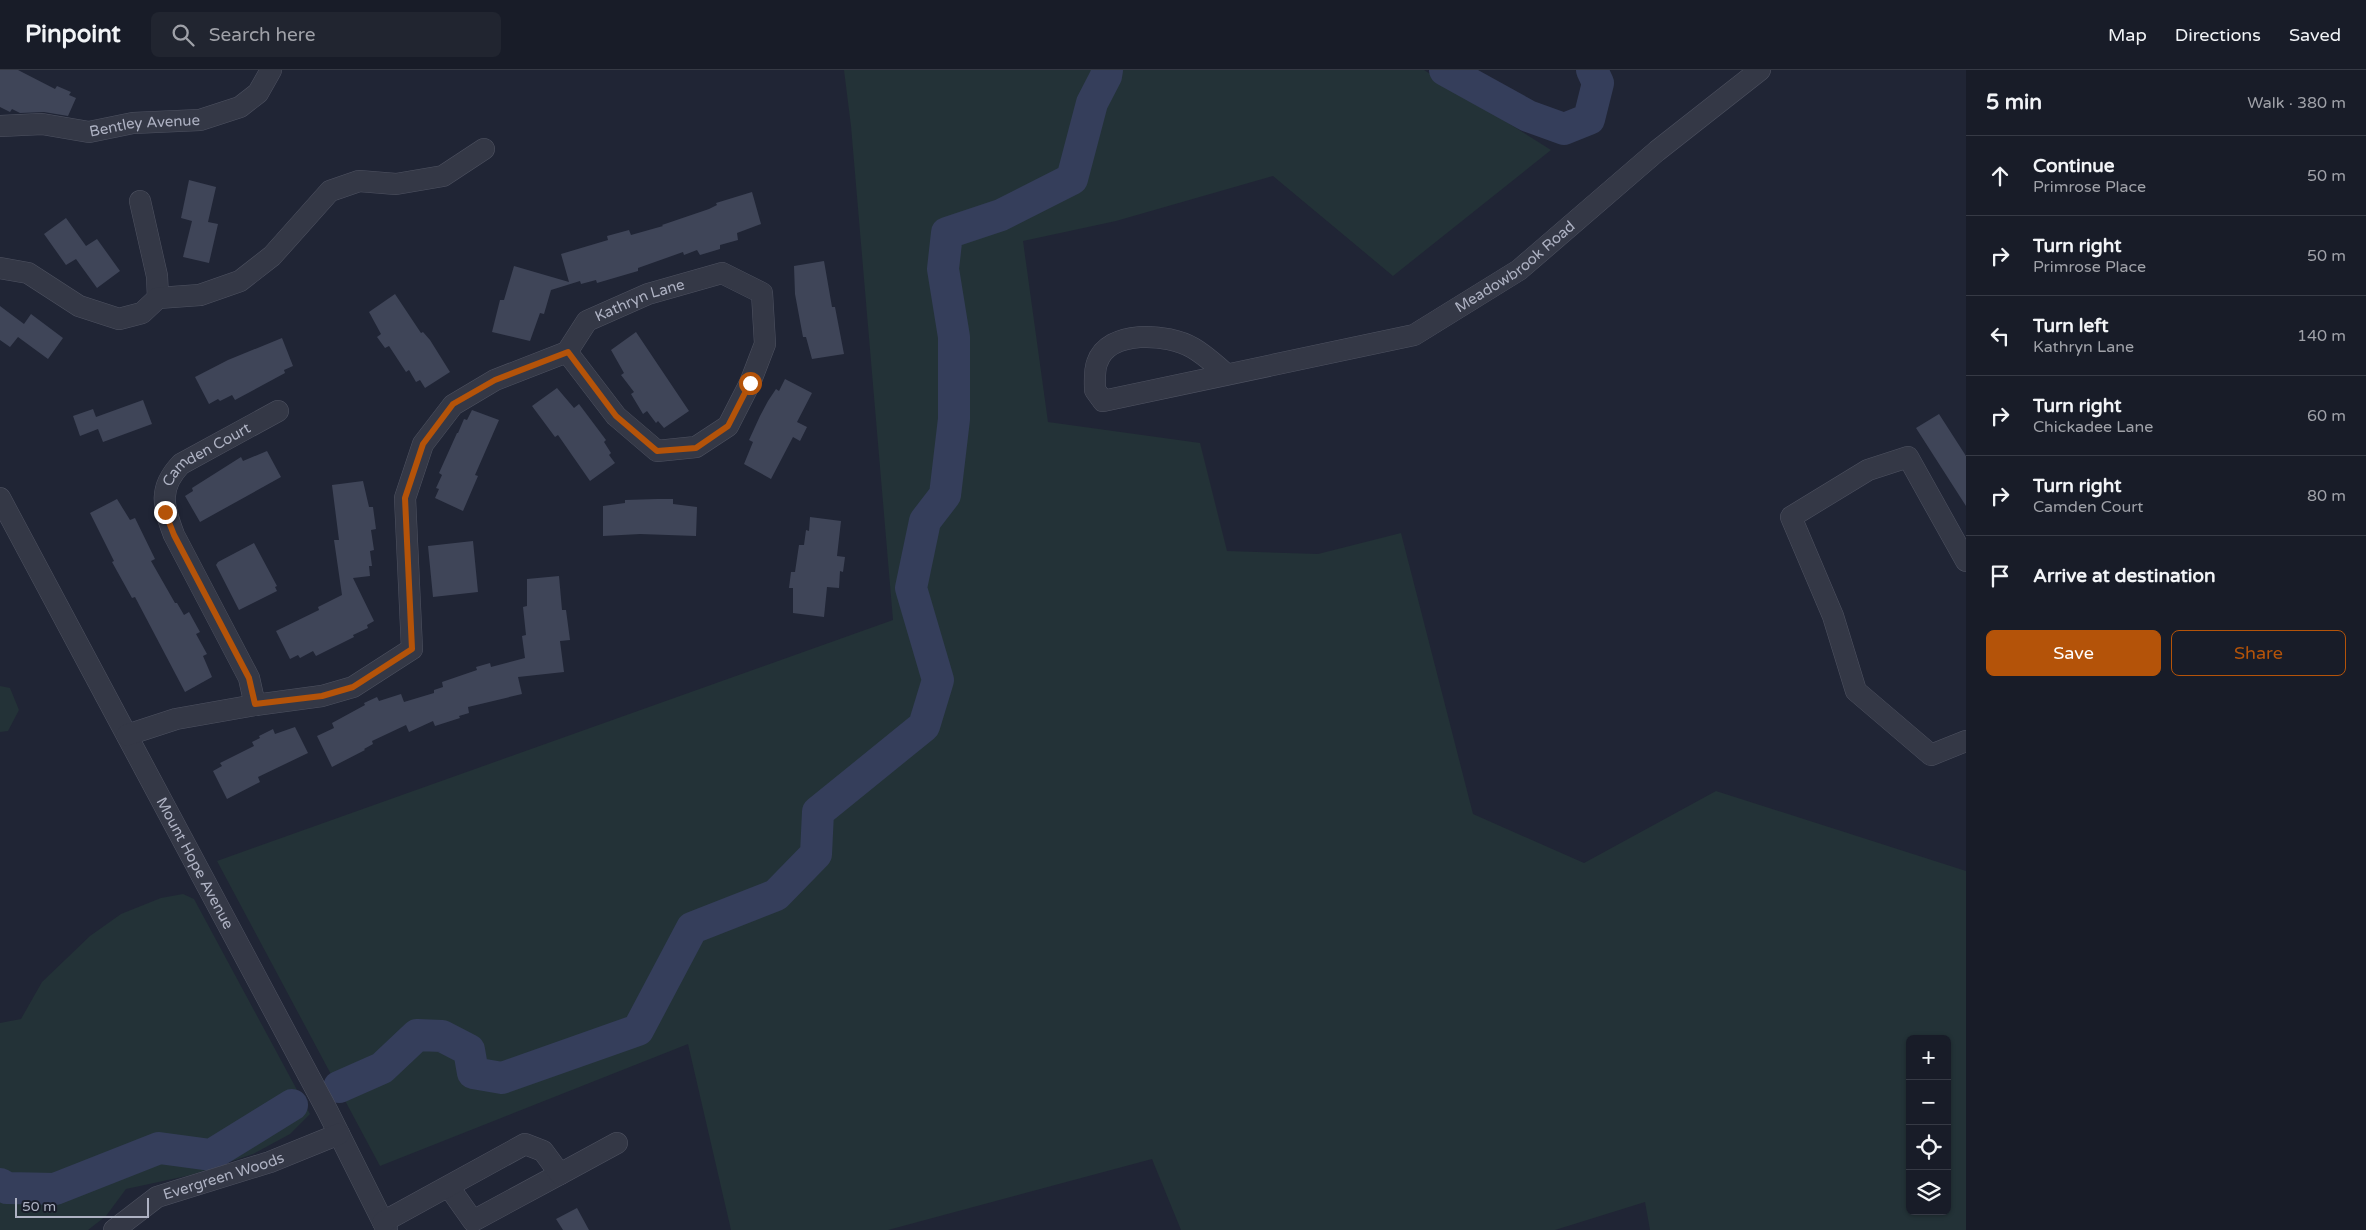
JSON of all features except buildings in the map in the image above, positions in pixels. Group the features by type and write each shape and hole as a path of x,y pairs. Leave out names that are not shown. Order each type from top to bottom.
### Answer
{"street":[{"name":"Bentley Avenue","path":"0,126 42,124 89,132 133,123 200,120 240,107 258,93 271,70"},
{"name":"Meadowbrook Road","path":"1226,374 1192,347 1169,340 1137,336 1112,344 1097,362 1095,390 1103,401 1414,335 1519,270 1657,150 1760,70"},
{"path":"0,268 28,273 79,306 119,320 142,312 158,298 200,295 240,280 272,256 330,191 360,181 396,184 443,176 484,149"},
{"path":"140,201 157,276 158,298"},
{"name":"Kathryn Lane","path":"722,273 762,293 765,344 750,383 728,426 696,448 657,451 616,416 568,352 587,321 648,294 722,273"},
{"path":"127,735 176,719 255,704 322,696 353,687 412,649 405,498 423,444 453,404 495,380 568,352"},
{"name":"Camden Court","path":"255,704 249,678 174,535 165,512 164,494 170,475 181,464 278,411"},
{"path":"1966,561 1908,457 1868,470 1791,517 1832,616 1856,691 1931,755 1966,741"},
{"name":"Mount Hope Avenue","path":"0,498 339,1134 385,1226"},
{"name":"Evergreen Woods","path":"114,1230 157,1197 270,1162 339,1134"},
{"path":"450,1187 473,1221 617,1143"},
{"path":"385,1226 526,1144 543,1151 560,1174"}],"shaded area":[{"path":"844,70 1424,70 1551,150 1393,276 1273,176 1116,221 1023,241 1048,422 1200,443 1227,551 1318,554 1401,533 1473,814 1584,863 1716,791 1966,871 1966,1230 1650,1230 1645,1202 1555,1230 1181,1230 1152,1159 888,1230 731,1230 688,1044 380,1166 217,861 893,620 851,126"},
{"path":"0,686 10,688 19,710 8,731 0,732"},
{"path":"183,894 194,899 310,1114 290,1134 253,1154 191,1175 126,1189 106,1216 88,1230 0,1230 0,1023 21,1019 42,982 90,936 121,914 161,898"}],"waterway":[{"path":"339,1087 382,1068 417,1035 442,1036 469,1050 473,1073 502,1078 638,1030 692,928 776,895 816,854 818,812 924,726 938,680 911,588 925,521 945,495 954,419 954,337 943,269 947,233 1001,215 1072,179 1092,103 1106,76 1107,70"},
{"path":"1445,70 1528,116 1564,129 1589,119 1598,83 1592,70"},
{"path":"0,1184 7,1188 55,1189 159,1148 211,1155 292,1105"}],"route":[{"path":"165,512 174,535 249,678 255,704 322,696 353,687 412,649 405,498 423,444 453,404 495,380 568,352 616,416 657,451 696,448 728,426 750,383"}]}
